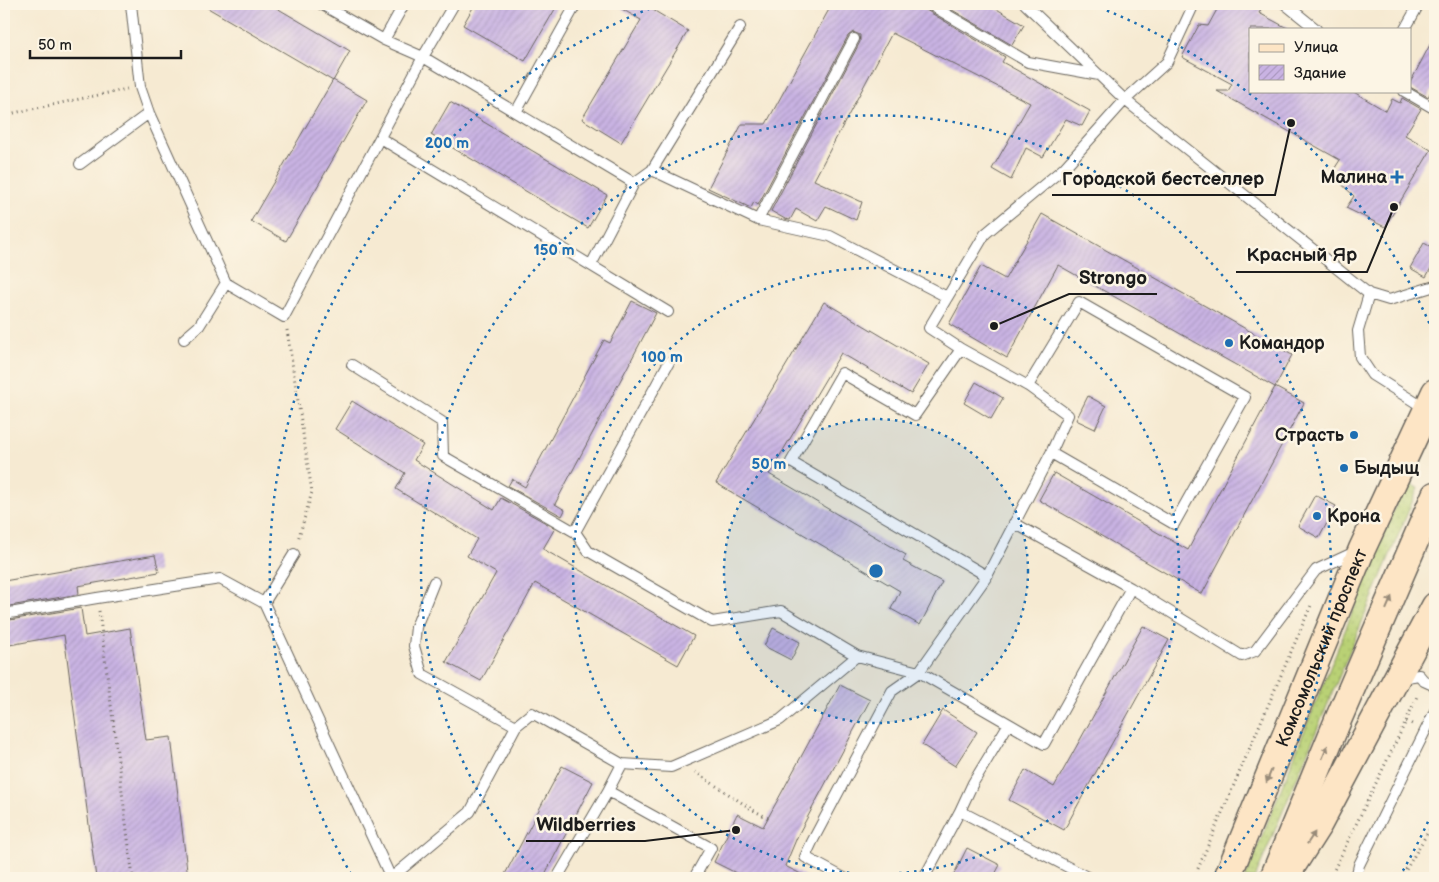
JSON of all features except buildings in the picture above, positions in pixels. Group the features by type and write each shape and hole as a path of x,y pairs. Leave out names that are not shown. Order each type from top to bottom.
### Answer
{"main road":[{"name":"Комсомольский проспект","path":"1227,878 1362,549 1431,401"},
{"path":"1273,878 1338,720 1435,495"},
{"path":"1284,878 1319,824 1435,606"}],"lane":[{"path":"132,4 140,87 149,113 226,283 284,317 423,56 454,4"},
{"path":"321,4 384,40 423,56 634,183"},
{"path":"384,40 404,4"},
{"path":"516,112 576,4"},
{"path":"929,4 1028,62 1100,75"},
{"path":"1026,4 1126,100 1369,294 1389,300 1435,286"},
{"path":"844,878 805,857 812,842 892,691 919,672 987,576 1051,453 1068,414 1028,386 960,348 929,328 985,234 1064,168 1126,100 1167,62 1194,4"},
{"path":"1285,4 1315,28"},
{"path":"1406,28 1419,4"},
{"path":"591,265 634,183 652,170 740,27"},
{"path":"758,220 854,39"},
{"path":"1406,92 1435,109"},
{"path":"80,164 149,113"},
{"path":"380,138 668,312"},
{"path":"652,170 758,220 830,236 947,297"},
{"path":"184,339 199,326 226,283"},
{"path":"1369,294 1358,331 1360,357 1372,375 1431,401"},
{"path":"1028,386 1079,302 1245,397 1174,524 1051,453"},
{"path":"960,348 915,415 842,373 791,462 987,576"},
{"path":"574,532 669,362"},
{"path":"352,365 442,422 443,456 574,532 588,551 712,622 781,611 857,656 919,672 1008,725 1044,744 1132,588"},
{"path":"1014,523 1132,588 1242,656 1255,651 1316,570 1362,549"},
{"path":"264,603 294,554"},
{"path":"4,614 220,579 264,603 391,878 470,812 516,726 532,713 622,764 671,767 780,720 857,656"},
{"path":"434,582 416,628 414,646 422,674 516,726"},
{"path":"1398,678 1419,675 1424,681 1435,686"},
{"path":"1356,878 1359,865 1435,711"},
{"path":"924,878 973,783 1008,725"},
{"path":"557,878 622,764"},
{"path":"608,791 711,848 694,878"},
{"path":"960,811 1089,878"}],"path":[{"path":"4,115 140,87"},
{"path":"284,317 312,492 294,554"},
{"path":"97,598 133,878"},
{"path":"1194,878 1312,602"},
{"path":"1330,878 1424,681"},
{"path":"1406,721 1412,725"},
{"path":"680,762 768,818"},
{"path":"1401,878 1428,832 1435,825"}],"green space":[{"path":"1405,482 1418,488 1255,878 1245,878"}],"place":[{"name":"Городской бестселлер","path":"1291,123"},
{"name":"Малина","path":"1397,177"},
{"name":"Красный Яр","path":"1394,207"},
{"name":"Strongo","path":"994,326"},
{"name":"Командор","path":"1229,343"},
{"name":"Страсть","path":"1354,435"},
{"name":"Быдыщ","path":"1344,468"},
{"name":"Крона","path":"1317,516"},
{"name":"Wildberries","path":"736,830"}]}
